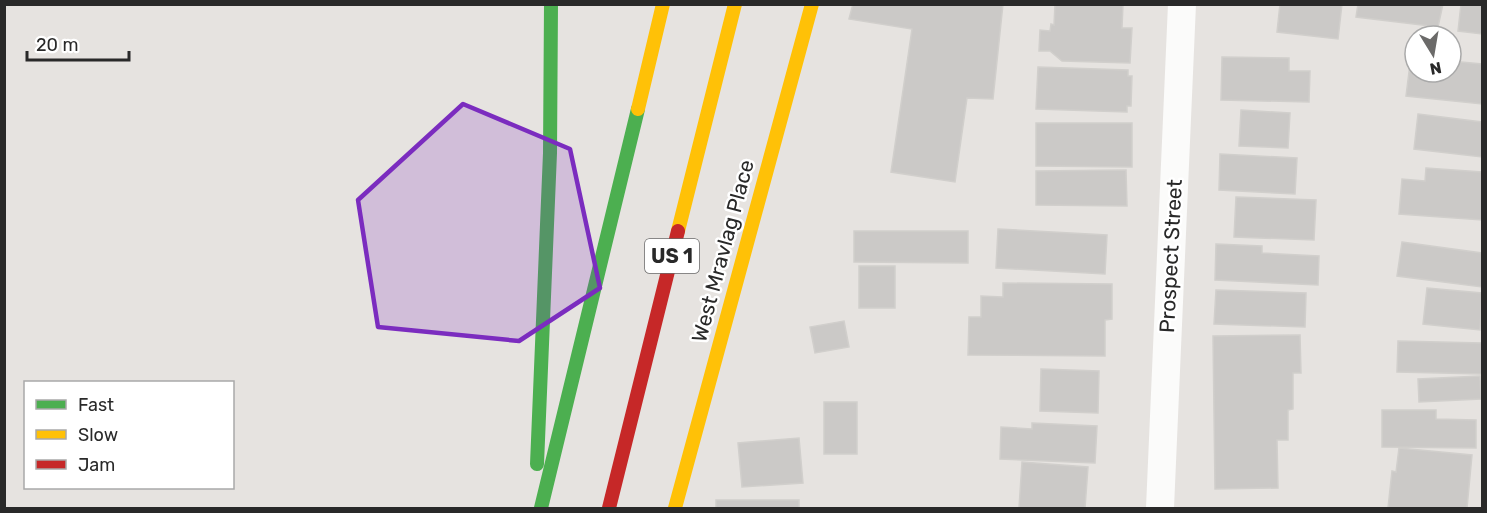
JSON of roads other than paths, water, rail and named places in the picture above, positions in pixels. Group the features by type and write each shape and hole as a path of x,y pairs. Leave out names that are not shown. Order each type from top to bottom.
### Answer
{"main road":[{"path":"536,508 550,153 551,4"},
{"path":"541,508 663,4"},
{"name":"US 1","path":"609,508 735,4"},
{"name":"West Mravlag Place","path":"675,508 812,4"}],"street":[{"name":"Prospect Street","path":"1160,508 1182,4"}]}
